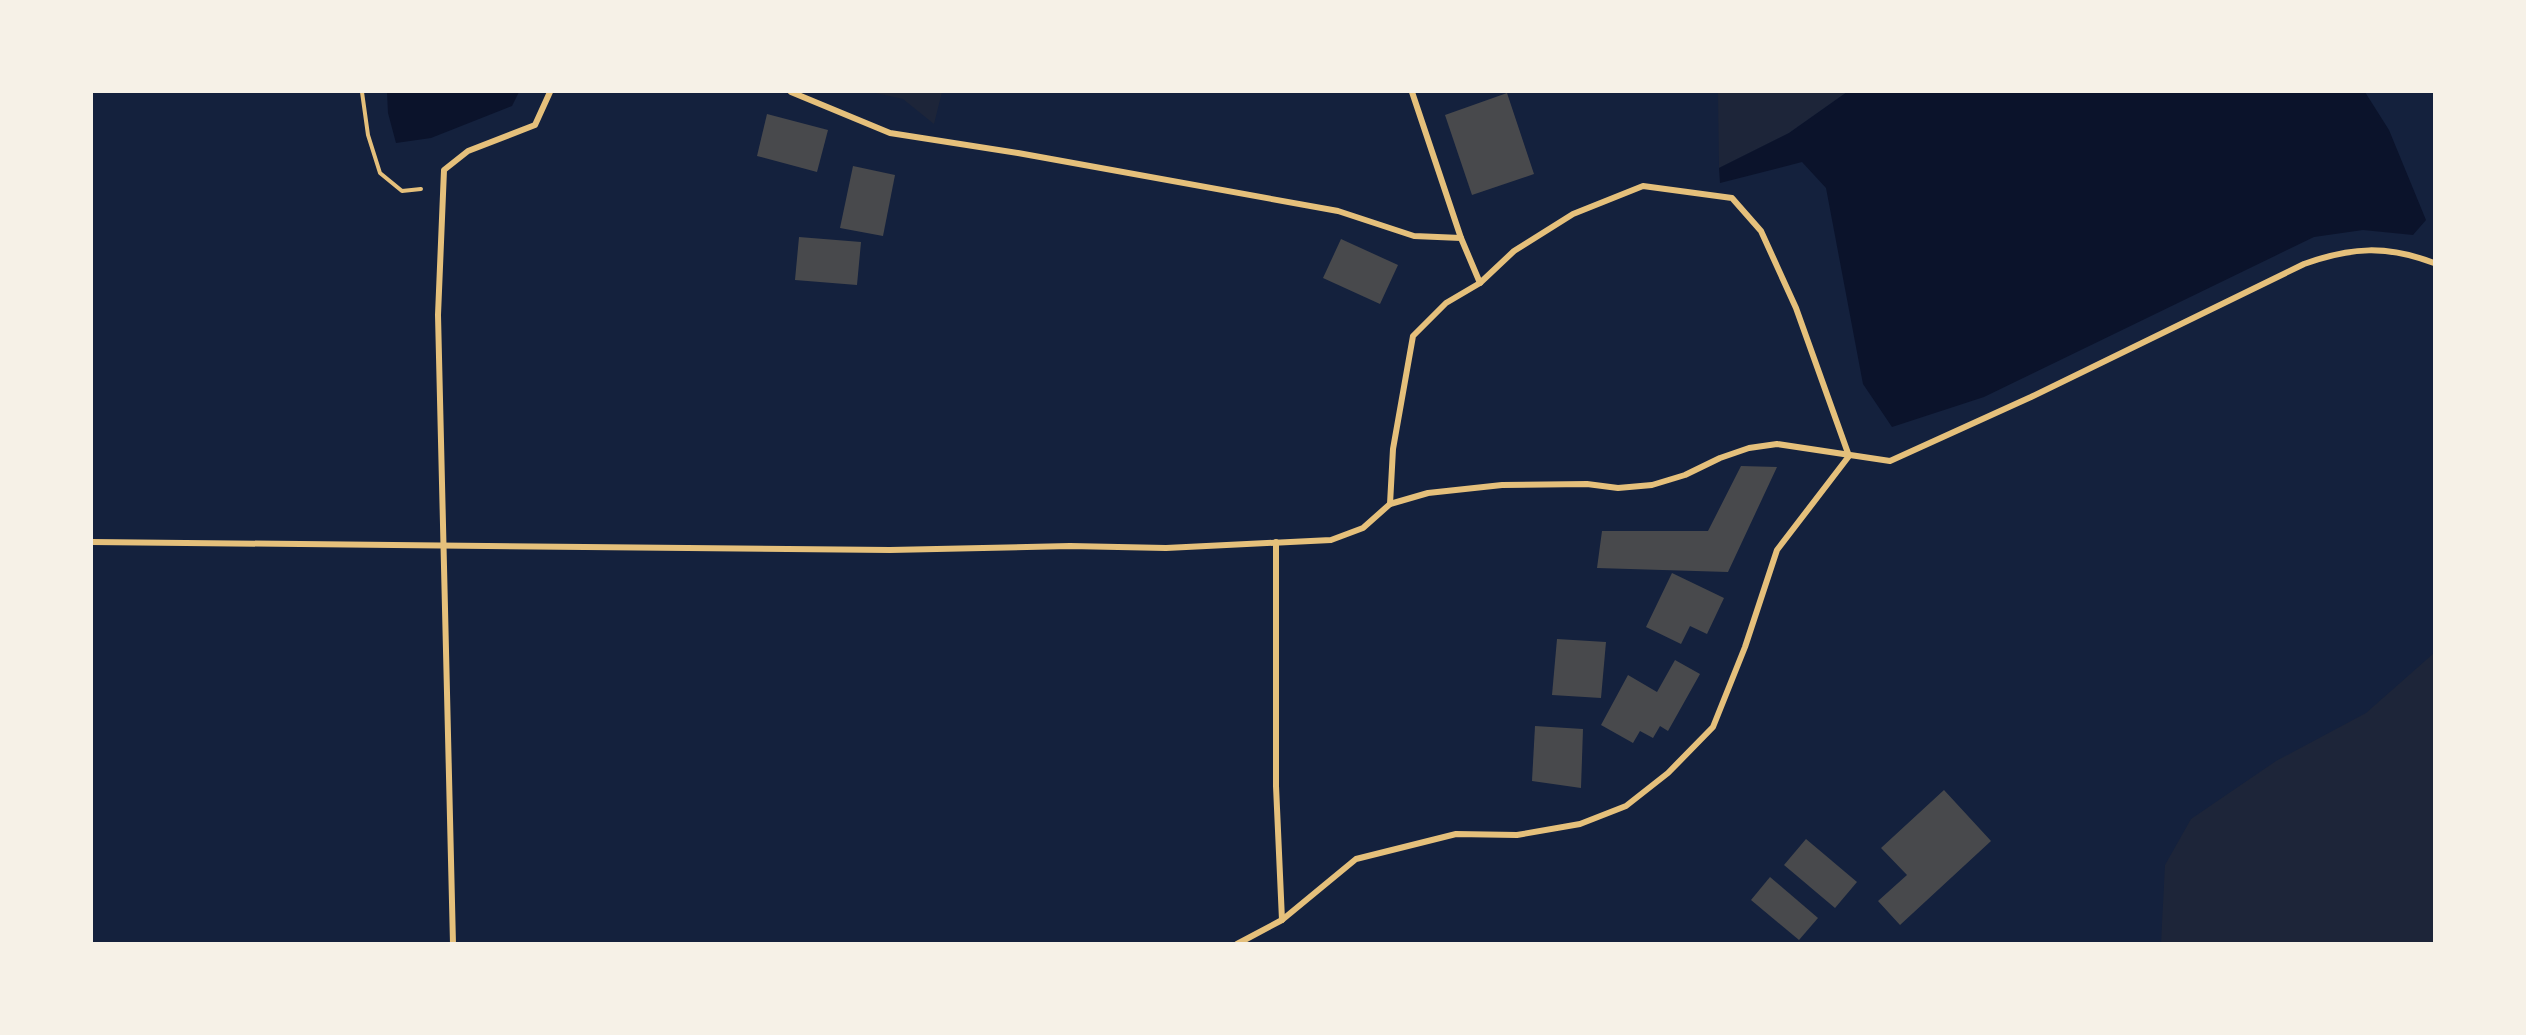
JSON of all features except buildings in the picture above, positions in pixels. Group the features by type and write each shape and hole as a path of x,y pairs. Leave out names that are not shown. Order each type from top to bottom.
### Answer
{"street":[{"path":"453,944 438,315 444,170 468,151 535,125 550,92"},
{"path":"791,92 890,133 1018,153 1338,212 1414,236 1461,238"},
{"path":"1412,92 1461,238 1480,283"},
{"path":"1390,504 1393,449 1413,336 1446,303 1480,283 1514,251 1574,214 1643,186 1732,198 1761,231 1796,308 1849,456"},
{"path":"92,542 890,550 1070,546 1166,548 1331,540 1363,528 1390,504 1428,493 1502,485 1587,484 1618,488 1652,485 1685,475 1720,458 1749,448 1777,444 1890,461 2031,397 2304,264 2334,253 2388,250 2434,262"},
{"path":"1237,944 1281,920 1356,859 1456,834 1517,835 1580,824 1626,806 1668,773 1713,727 1745,647 1777,550 1849,456"},
{"path":"1276,543 1276,786 1281,920"}],"path":[{"path":"362,92 368,135 380,173 402,191 443,186"}],"shaded area":[{"path":"387,92 519,92 512,106 431,138 396,143 388,113"},
{"path":"871,92 942,92 934,124 903,99"},
{"path":"1718,92 1847,92 1789,133 1719,168"},
{"path":"1847,92 2365,92 2389,130 2426,220 2413,235 2363,230 2314,237 1984,397 1892,427 1863,384 1826,188 1802,162 1720,183 1719,168 1789,133"},
{"path":"2434,653 2434,943 2161,943 2165,865 2191,819 2276,761 2366,713"}]}
